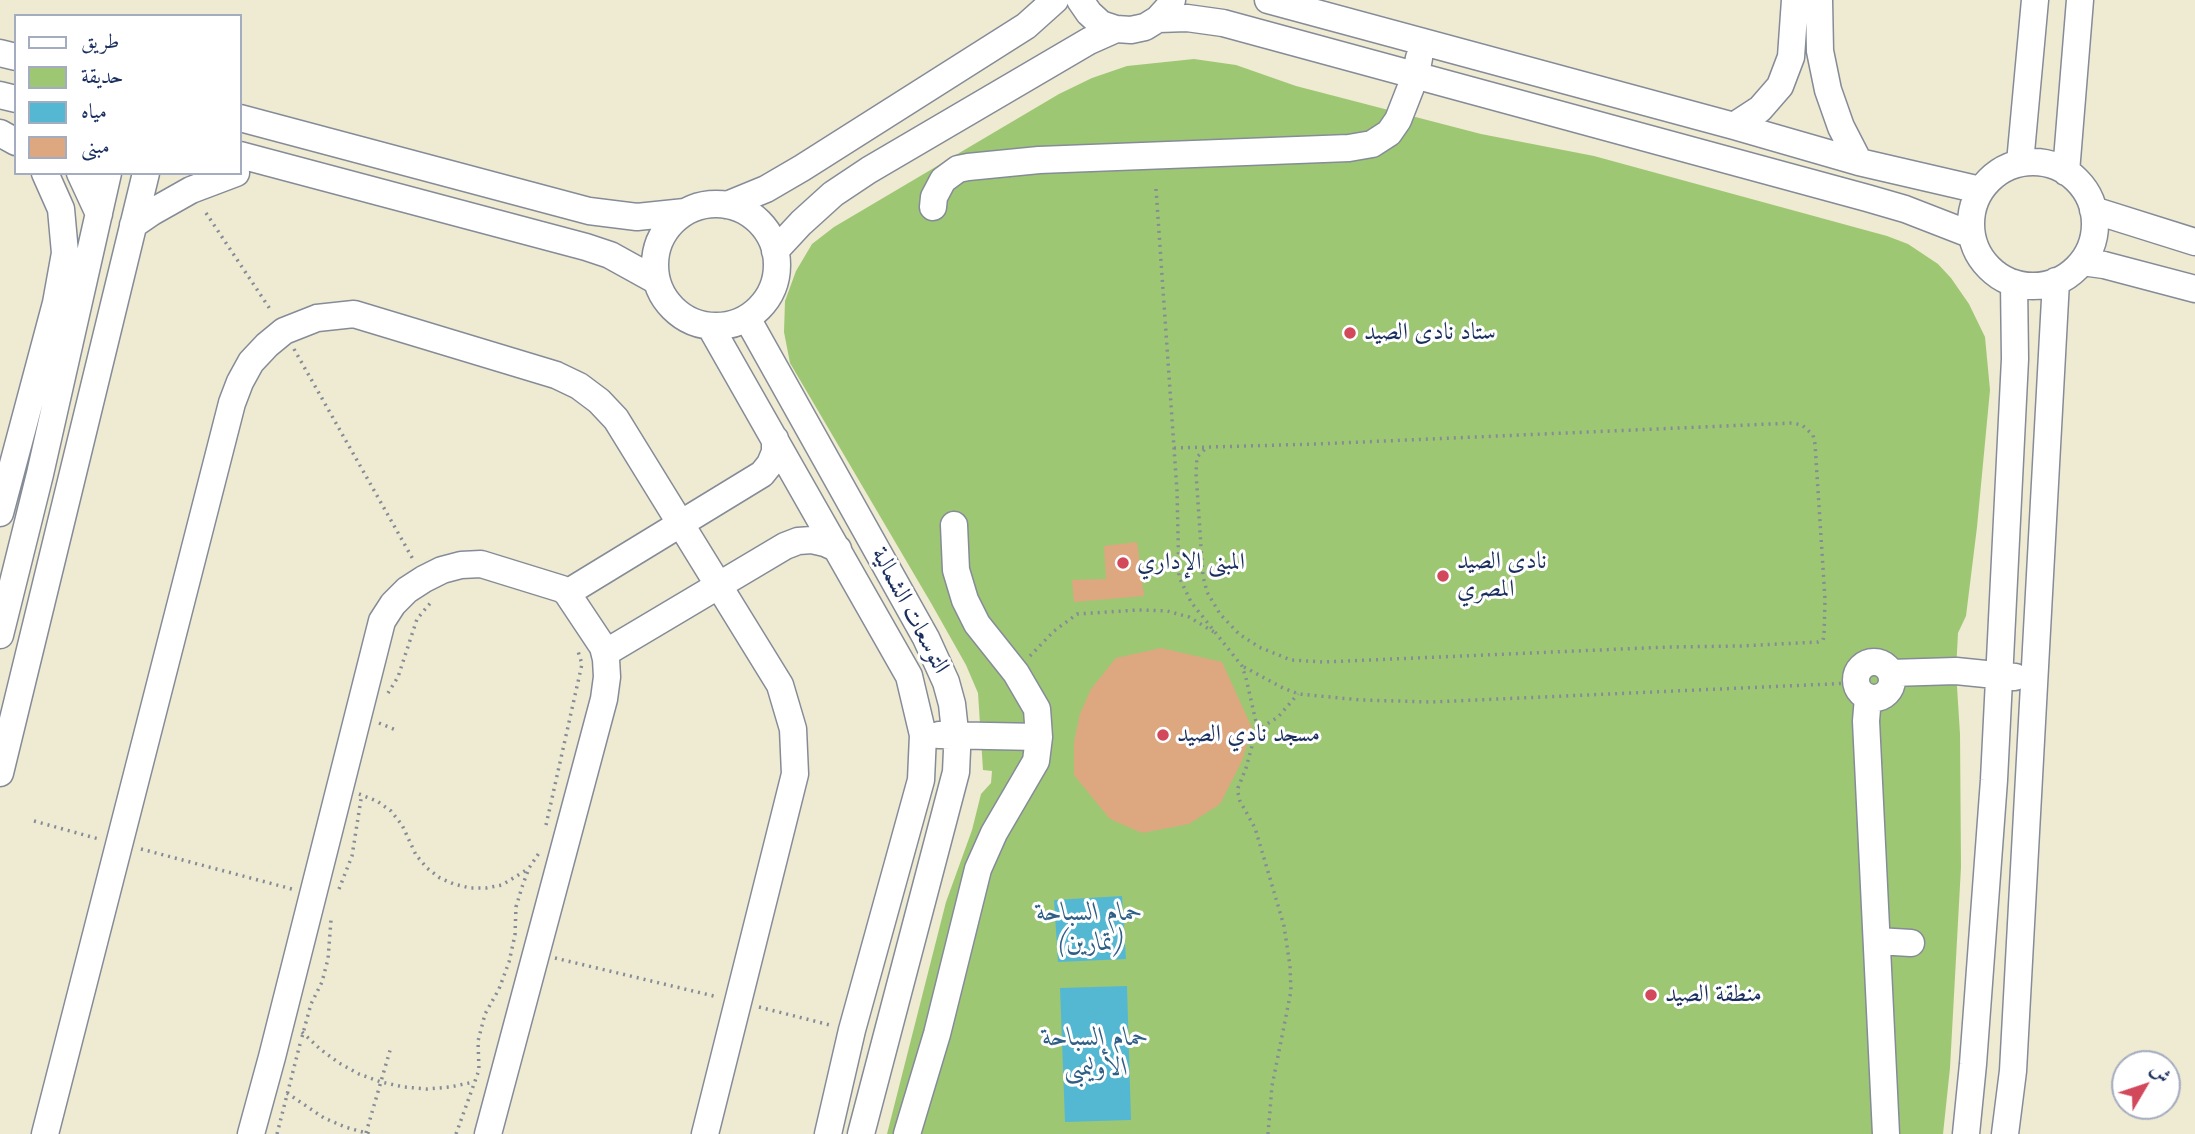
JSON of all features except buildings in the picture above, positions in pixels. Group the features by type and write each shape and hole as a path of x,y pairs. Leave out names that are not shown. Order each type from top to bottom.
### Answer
{"street":[{"path":"727,205 785,179 1026,26 1055,0"},
{"path":"1080,0 1101,24 1116,29 1145,27 1165,10 1187,18 1223,23 1880,202 1972,235"},
{"path":"1268,0 1859,162 1980,190"},
{"path":"1734,126 1760,109 1780,86 1791,57 1795,0"},
{"path":"1819,0 1820,51 1828,90 1840,127 1859,162"},
{"path":"2020,163 2035,0"},
{"path":"2066,172 2080,0"},
{"path":"775,251 833,194 869,170 1089,41 1116,29"},
{"path":"933,207 934,197 943,180 958,169 968,167 1309,139 1363,147 1381,140 1398,120 1416,74 1422,43"},
{"path":"242,119 589,211 637,217 685,212"},
{"path":"242,156 586,247 610,255 657,281"},
{"path":"2020,163 2052,165 2066,172 2080,185 2093,211 2093,238 2082,262 2070,274 2056,282 2035,286 2014,283 1991,270 1976,248 1972,235 1972,212 1980,190 1997,173 2020,163"},
{"path":"242,172 278,165"},
{"path":"0,513 6,466 56,303 65,253 61,209 46,175"},
{"path":"81,175 99,214"},
{"path":"0,635 40,474 107,175"},
{"path":"0,773 146,175"},
{"path":"133,225 181,195 232,175"},
{"path":"727,205 740,209 758,221 770,238 777,264 772,289 765,301 747,318 722,326 695,323 682,316 662,294 654,266 656,249 663,234 674,220 685,212 698,206 727,205"},
{"path":"2093,211 2195,242"},
{"path":"2082,262 2105,265 2195,289"},
{"path":"2005,1134 2013,1071 2056,282"},
{"path":"1966,1134 1993,794 2015,359 2014,283"},
{"path":"44,1134 232,403 251,362 284,331 317,318 354,314 556,375 579,386 599,401 616,419 780,685 791,718 796,751 795,774 705,1134"},
{"name":"التوسعات الشمالية","path":"747,318 926,638 946,682 952,704 956,735 956,772 861,1134"},
{"path":"710,326 909,676 923,735 921,780 852,1030 828,1134"},
{"path":"567,593 762,474 775,452 775,439"},
{"path":"907,1134 937,1034 978,869 994,833 1036,761 1039,737 1037,709 1016,673 977,624 965,600 957,570 954,525"},
{"path":"605,653 785,546 812,540 838,549"},
{"path":"251,1134 285,1008 327,901 351,791 382,621 393,604 407,590 429,589 442,570 481,564 562,589 567,593 605,653 607,677 604,699 488,1134"},
{"path":"1886,1134 1866,721 1877,684 1956,671 1999,677 2034,678"},
{"path":"923,735 1039,737"},
{"path":"1877,941 1911,943"}],"path":[{"path":"1156,189 1180,577 1191,602 1242,666 1299,694 1361,700 1432,702 1877,684"},
{"path":"206,213 284,331 429,589 398,677 382,702"},
{"path":"1174,448 1791,423 1802,425 1813,435 1815,444 1825,609 1823,640 1740,646 1324,662 1291,660 1259,647 1239,634 1220,614 1207,592 1202,564 1196,473 1197,457 1208,447"},
{"path":"1016,673 1038,646 1077,614 1167,611 1189,617 1216,633"},
{"path":"543,837 582,664 575,644"},
{"path":"1242,666 1256,722 1238,793 1255,828 1284,926 1291,979 1272,1086 1268,1134"},
{"path":"1255,731 1278,717 1299,694"},
{"path":"377,723 380,712"},
{"path":"351,791 377,801 391,811 416,855 440,878 470,888 486,888 502,885 529,868"},
{"path":"277,1134 311,1004 322,982 328,960 327,901 352,856 359,823 351,791"},
{"path":"34,821 327,901"},
{"path":"456,1134 479,1070 478,1041 485,1013 499,989 509,962 515,935 516,907 529,868 540,850"},
{"path":"536,953 852,1030"},
{"path":"285,1008 303,1033 338,1063 381,1082 404,1087 450,1087 473,1082 505,1069"},
{"path":"267,1075 288,1094 324,1118 368,1134 391,1047"}],"green space":[{"name":"نادى الصيد المصري","path":"1194,59 1236,65 1296,86 1481,134 1594,156 1887,236 1908,244 1938,264 1951,278 1969,304 1985,337 1990,390 1966,616 1958,633 1956,671 1960,734 1961,867 1950,1068 1943,1134 887,1134 946,902 972,830 981,794 991,783 992,771 983,770 978,693 966,665 790,363 784,332 785,301 796,271 812,244 834,227 1059,94 1092,78 1127,66"}],"water":[{"name":"حمام السباحة (تمارين)","path":"1122,896 1126,959 1058,962 1054,900"},
{"name":"حمام السباحة الأوليمبى","path":"1127,986 1131,1120 1065,1122 1060,988"}],"place":[{"name":"ستاد نادى الصيد","path":"1350,333"},
{"name":"المبنى الإداري","path":"1123,563"},
{"name":"نادى الصيد المصري","path":"1443,576"},
{"name":"مسجد نادي الصيد","path":"1163,735"},
{"name":"منطقة الصيد","path":"1651,995"}]}
